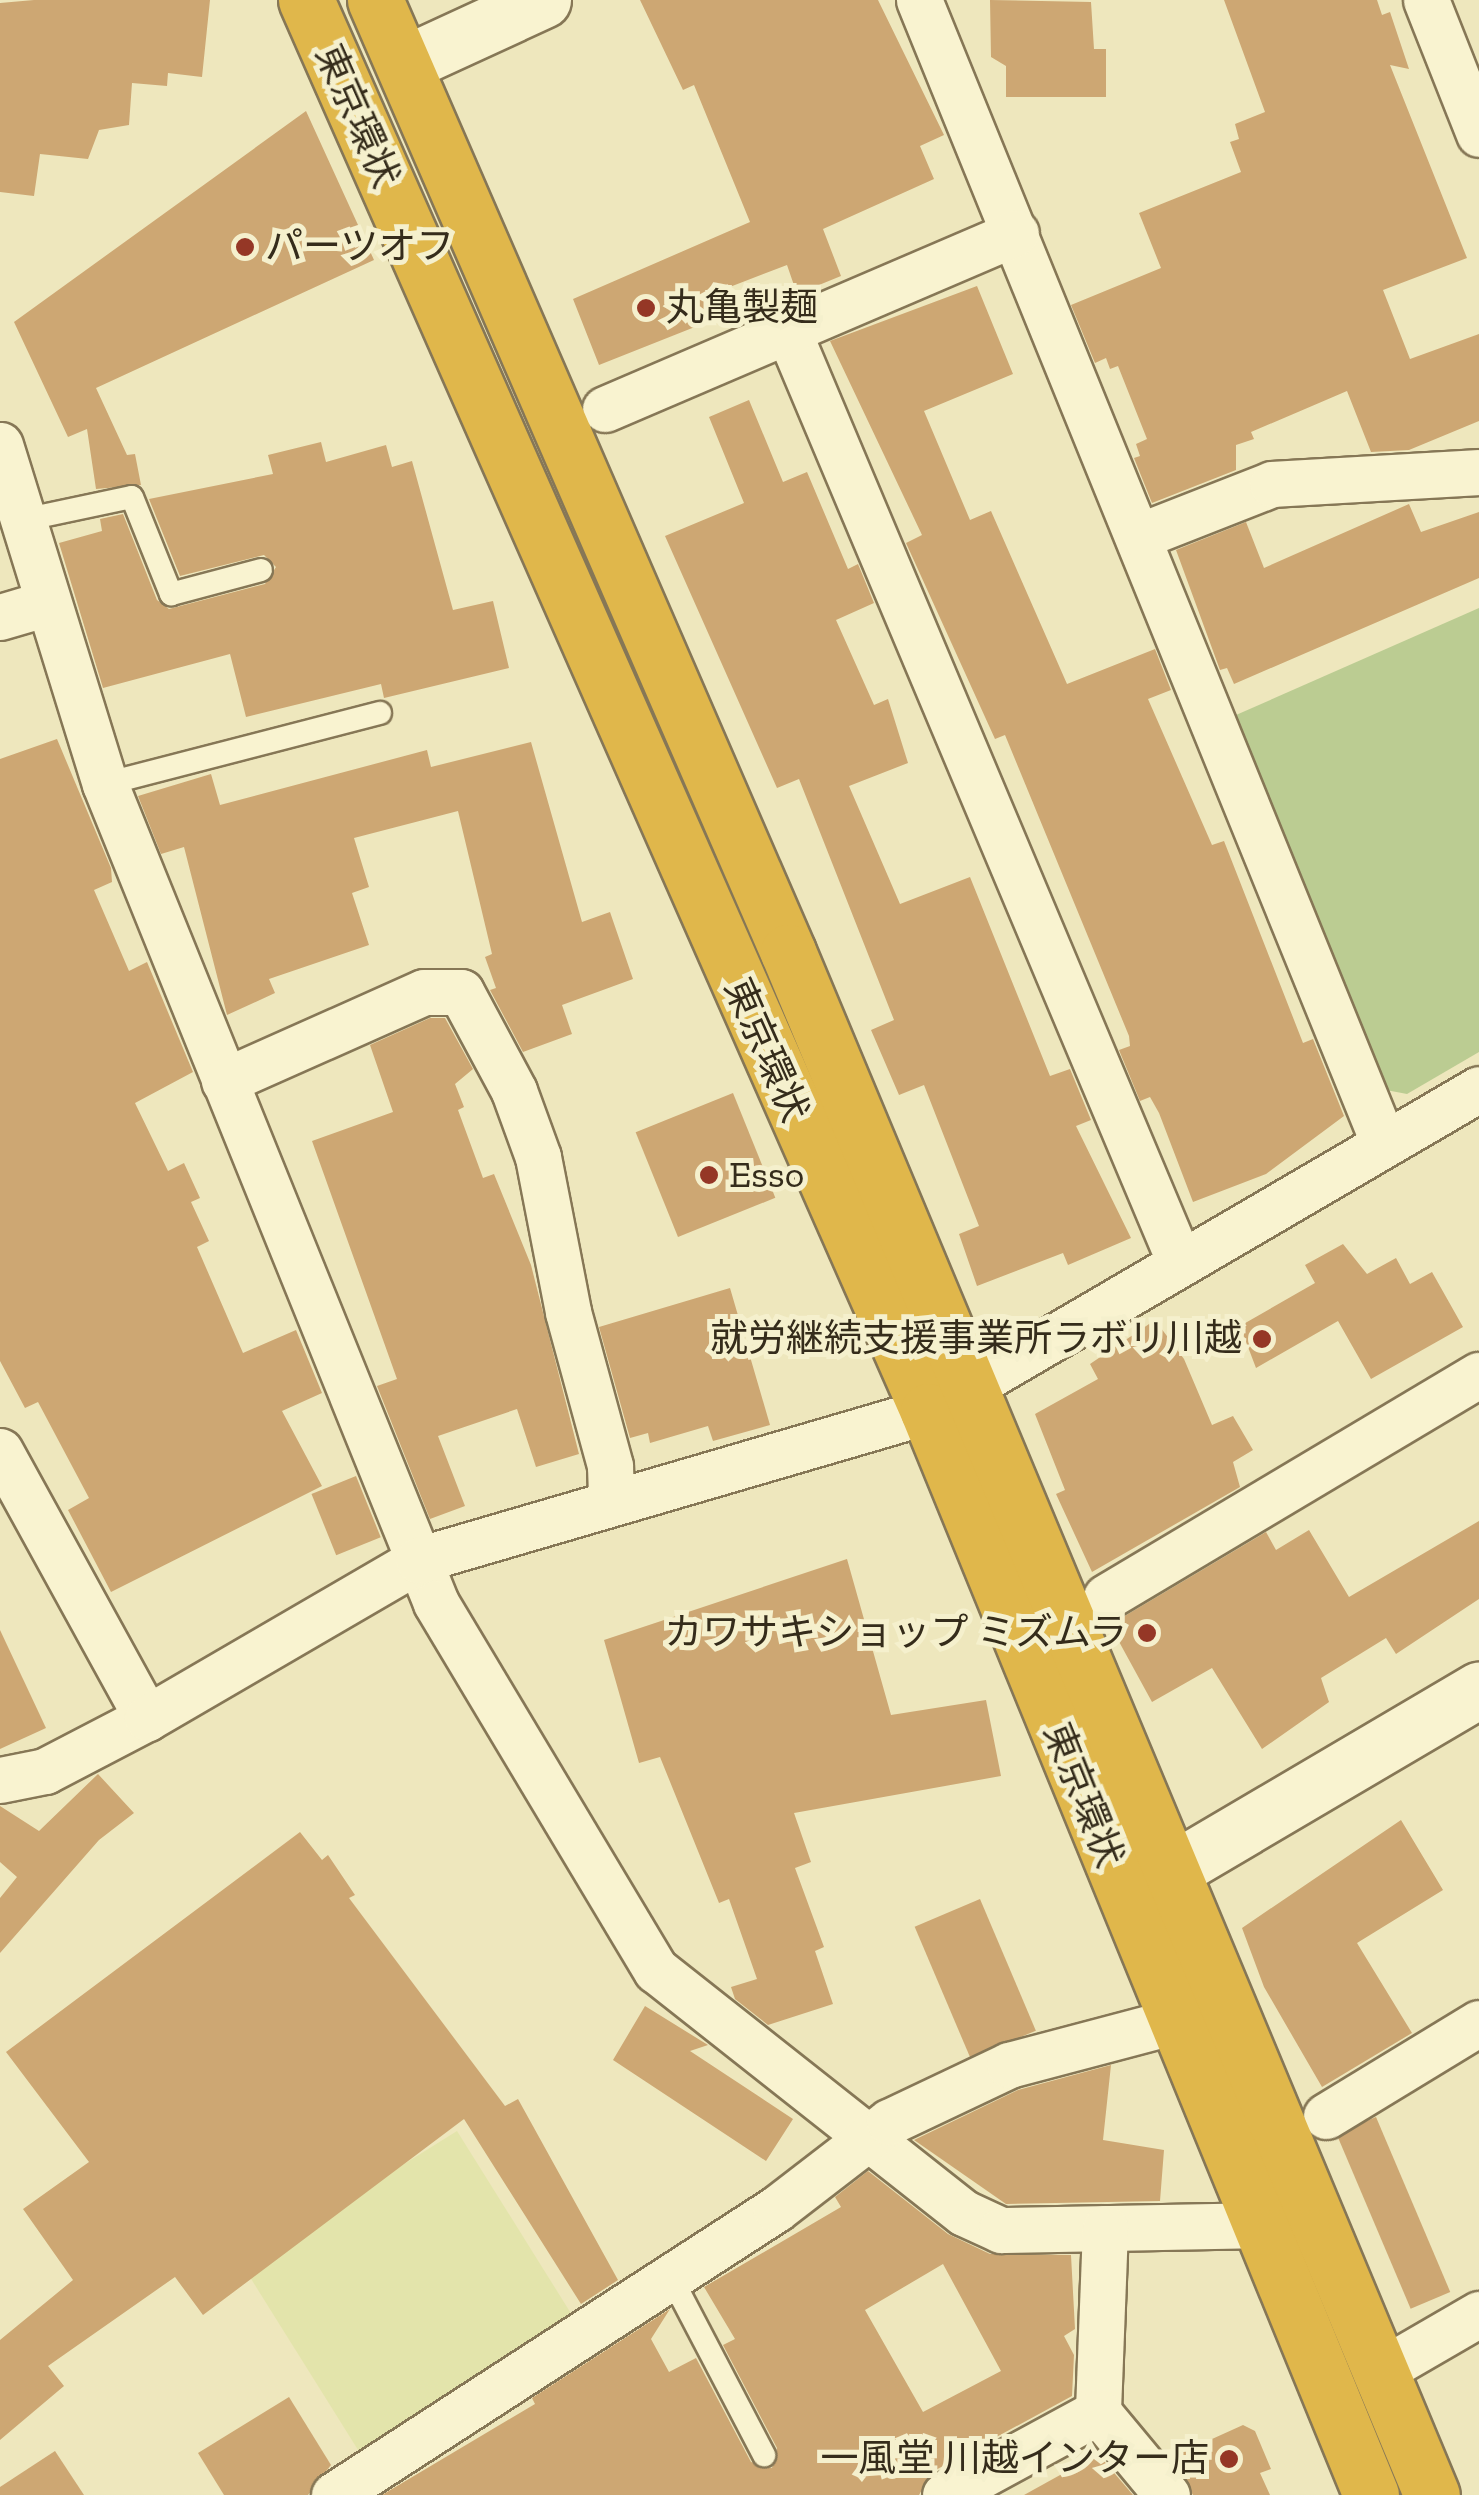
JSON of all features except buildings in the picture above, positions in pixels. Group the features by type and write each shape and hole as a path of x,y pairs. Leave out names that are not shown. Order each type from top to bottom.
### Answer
{"highway":[{"name":"東京環状","path":"306,0 946,1398 1147,1886 1379,2372 1432,2495"},
{"name":"東京環状","path":"375,0 788,952 946,1398"},
{"name":"東京環状","path":"1147,1886 1175,2021 1371,2495"}],"street":[{"path":"404,64 544,0"},
{"path":"919,0 1142,535 1384,1144"},
{"path":"1426,0 1479,134"},
{"path":"605,410 1016,233"},
{"path":"788,331 1178,1258"},
{"path":"0,446 105,784 436,1603 656,1970 964,2213 1002,2230 1257,2225"},
{"path":"1142,535 1272,484 1479,472"},
{"path":"0,616 48,602"},
{"path":"224,1081 424,992 461,992 514,1092 538,1157 568,1312 610,1466 611,1503"},
{"path":"0,1780 44,1771 147,1718 418,1560 946,1398 1178,1258 1479,1089"},
{"path":"1106,1597 1479,1376"},
{"path":"0,1451 147,1718"},
{"path":"1147,1886 1479,1690"},
{"path":"334,2495 672,2278 867,2136 1010,2064 1175,2021"},
{"path":"1326,2116 1479,2024"},
{"path":"1105,2228 1098,2412 1168,2495"},
{"path":"1379,2372 1479,2314"},
{"path":"945,2495 1098,2412"}],"lane":[{"path":"23,520 132,497 171,594 261,570"},
{"path":"105,784 380,713"},
{"path":"672,2278 764,2455"}],"green space":[{"path":"1479,608 1479,1052 1407,1094 1386,1090 1236,715"},
{"path":"457,2131 575,2319 360,2453 242,2265"}],"place":[{"name":"パーツオフ","path":"245,247"},
{"name":"丸亀製麺","path":"646,308"},
{"name":"Esso","path":"709,1175"},
{"name":"就労継続支援事業所ラボリ川越","path":"1262,1339"},
{"name":"カワサキショップ ミズムラ","path":"1147,1633"},
{"name":"一風堂 川越インター店","path":"1229,2459"}]}
